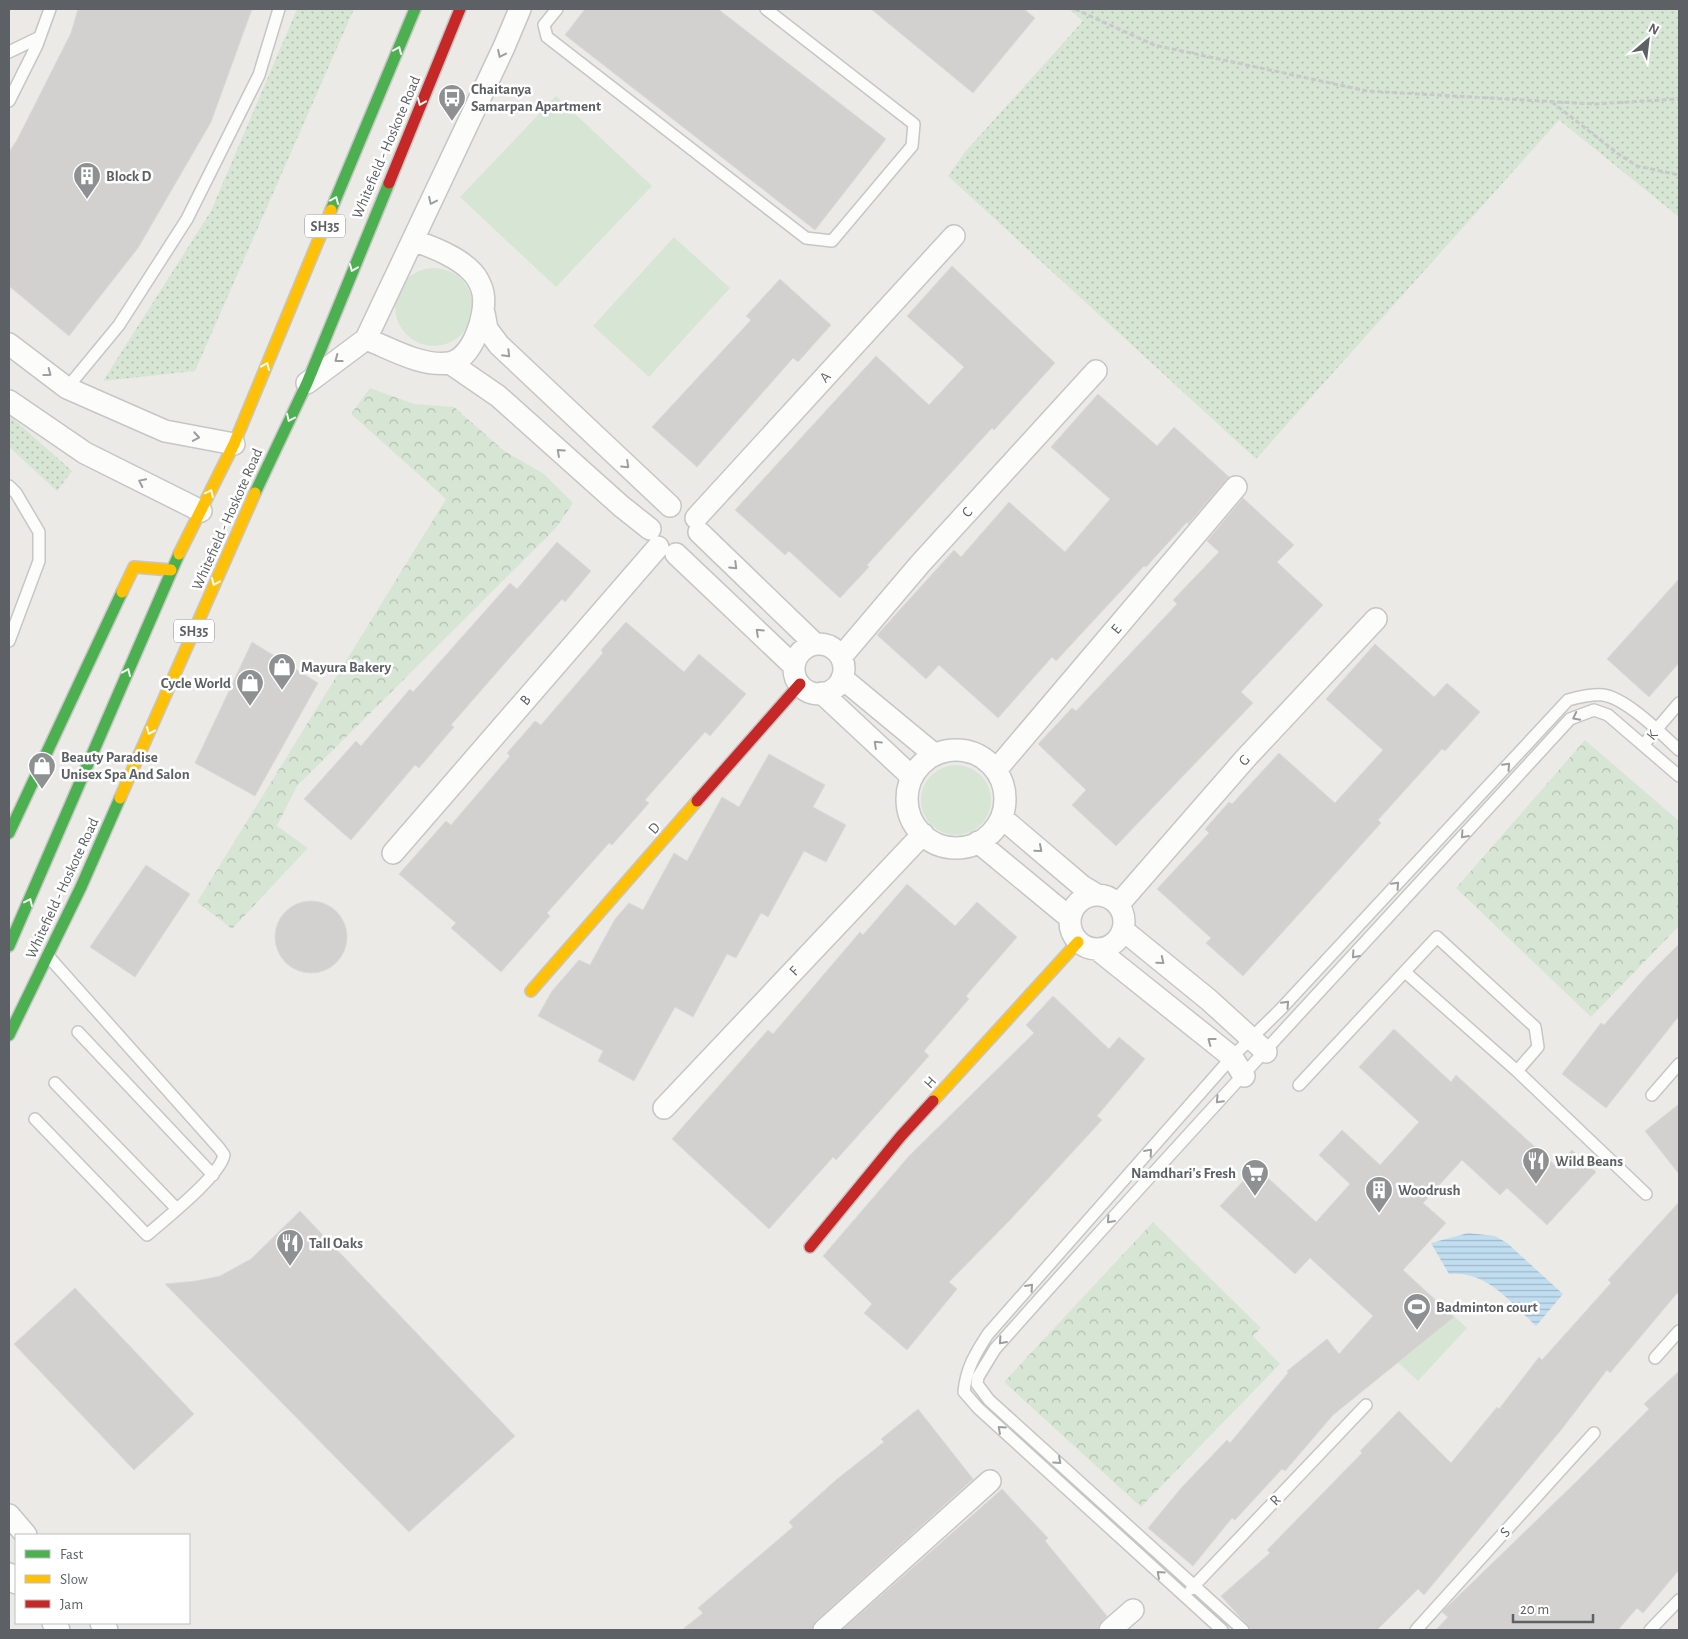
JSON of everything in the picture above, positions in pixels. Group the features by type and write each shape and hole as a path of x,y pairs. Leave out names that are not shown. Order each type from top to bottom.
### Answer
{"main road":[{"name":"Whitefield - Hoskote Road","path":"9,946 44,869 171,570 234,444 415,9"},
{"name":"Whitefield - Hoskote Road","path":"9,1035 14,1014 48,956 81,887 240,524 307,383 460,9"},
{"path":"9,833 134,567 171,570"},
{"name":"D","path":"531,991 797,675"},
{"name":"H","path":"810,1247 901,1136 1088,945"}],"street":[{"path":"307,383 366,339 504,47 520,9"},
{"name":"A","path":"698,525 954,236"},
{"path":"413,240 456,260 473,273 483,291 487,329 498,345 670,506"},
{"path":"450,363 464,355 474,339 484,313"},
{"path":"366,339 427,362 450,363 498,396 661,543 797,675 806,689 822,693 831,691 842,668"},
{"path":"9,344 67,388 165,431 234,444"},
{"name":"C","path":"842,668 920,564 1096,371"},
{"path":"9,401 85,453 201,511"},
{"name":"E","path":"996,770 1236,487"},
{"path":"661,543 658,512 670,506 688,509 698,525 815,644 832,648 842,668 935,755"},
{"path":"661,543 689,549 695,543 698,525"},
{"name":"B","path":"393,852 661,543"},
{"name":"G","path":"1118,905 1245,759 1376,619"},
{"path":"797,675 801,652 815,644"},
{"path":"822,693 912,777"},
{"path":"951,750 968,751 984,758 996,770 1005,793 1002,818 988,836 978,842 964,847 950,847 935,843 916,827 908,807 909,787 912,777 922,764 935,755 951,750"},
{"path":"1002,818 1082,886 1097,895 1112,900 1118,905 1124,921 1123,930 1113,944 1088,945"},
{"name":"F","path":"664,1108 923,834"},
{"path":"978,842 1070,918"},
{"path":"1097,895 1089,896 1076,904 1070,918 1070,927 1088,945 1232,1057 1244,1076"},
{"path":"1123,930 1209,1000 1266,1052"},
{"path":"824,1630 990,1481"},
{"path":"9,1515 25,1534"},
{"path":"1110,1630 1133,1610"}],"lane":[{"path":"9,101 40,37 50,9"},
{"path":"67,388 119,325 187,220 259,76 279,9"},
{"path":"557,9 544,25 547,36 806,238 832,241 912,146 914,124 766,9"},
{"path":"9,52 40,37"},
{"path":"9,486 16,493 39,532 39,561 9,641"},
{"path":"1222,1630 978,1408 964,1392 966,1372 988,1334 1232,1057 1287,1003 1568,700 1584,696 1604,695 1623,704 1656,729 1679,750"},
{"name":"K","path":"1644,744 1679,703"},
{"path":"1243,1630 989,1400 977,1384 978,1377 995,1349 1147,1177 1244,1076 1570,719 1594,710 1608,715 1620,723 1679,776"},
{"path":"1299,1085 1437,937 1535,1027 1538,1047 1517,1071"},
{"path":"35,1119 147,1236 213,1175 223,1161 224,1155 219,1148 48,956"},
{"path":"1404,972 1517,1071 1646,1194"},
{"path":"78,1032 213,1175"},
{"path":"1652,1095 1679,1064"},
{"path":"55,1083 176,1208"},
{"path":"1655,1358 1679,1331"},
{"name":"R","path":"1185,1597 1194,1585 1366,1405"},
{"name":"S","path":"1416,1630 1594,1433"},
{"path":"1650,1630 1679,1600"}],"path":[{"path":"1074,9 1154,45 1367,90 1594,104 1679,98"},
{"path":"1551,101 1617,153 1637,166 1679,175"}],"green space":[{"path":"297,9 354,9 195,371 103,381 211,211"},
{"path":"1069,9 1679,9 1679,217 1559,120 1256,459 948,176 965,152 1083,21"},
{"path":"556,96 652,186 556,287 460,197"},
{"path":"674,237 730,288 649,377 593,326"},
{"path":"434,268 449,271 462,279 470,292 473,307 470,322 462,335 449,343 434,346 419,343 406,335 398,322 395,307 398,292 406,279 419,271"},
{"path":"370,388 414,404 454,407 503,450 544,474 573,503 556,528 297,786 277,826 308,848 232,929 197,902 446,499 351,414"},
{"path":"9,415 72,471 57,491 9,447"},
{"path":"1585,740 1679,821 1679,926 1591,1017 1456,888"},
{"path":"956,765 975,771 985,781 991,800 985,819 975,829 956,835 937,829 927,819 921,800 927,781 937,771"},
{"path":"1153,1222 1261,1328 1253,1336 1280,1364 1141,1507 1004,1382"},
{"name":"Badminton court","path":"1416,1282 1467,1328 1418,1381 1367,1334"}],"water":[{"path":"1468,1233 1495,1236 1507,1243 1563,1294 1536,1326 1508,1298 1487,1283 1463,1274 1449,1274 1431,1243"}],"building":[{"name":"Block D","path":"78,9 252,9 211,122 138,248 69,336 9,286 9,152 17,140 71,33"},
{"path":"585,9 718,9 886,139 815,230 565,35"},
{"path":"871,9 1024,9 1035,18 973,93"},
{"path":"952,266 1055,363 994,430 992,428 867,565 869,567 840,598 789,551 785,555 735,510 876,356 929,405 964,367 907,316"},
{"path":"780,279 831,325 798,362 793,358 697,467 652,427 751,320 746,316"},
{"path":"1098,394 1157,446 1174,427 1229,477 1188,524 1187,522 1146,567 1144,566 1056,661 1052,657 998,718 939,665 926,679 877,635 954,550 961,557 1009,502 1065,552 1110,499 1051,447"},
{"path":"1243,498 1294,545 1277,562 1323,605 1241,692 1253,703 1116,846 1072,805 1086,790 1038,744 1072,708 1076,711 1177,604 1173,600 1219,552 1207,541"},
{"path":"557,542 591,571 565,602 562,599 512,655 451,725 454,727 419,768 415,765 351,840 304,799 356,741 361,746 410,689 413,692 510,583 517,589"},
{"path":"1679,579 1679,663 1649,697 1607,659"},
{"path":"626,622 684,672 699,654 746,694 710,736 705,732 645,800 649,803 612,845 609,843 547,913 550,916 501,972 451,928 456,923 399,874 446,821 451,825 510,756 507,753 535,721 541,725 603,653 601,650"},
{"path":"252,642 318,683 255,796 195,763"},
{"path":"1375,644 1434,697 1447,683 1480,712 1445,751 1442,749 1378,820 1381,823 1243,976 1206,943 1211,938 1157,889 1209,833 1205,829 1229,802 1232,804 1279,753 1335,803 1383,750 1326,699"},
{"path":"769,754 825,785 813,807 846,825 826,862 804,851 768,917 761,913 736,958 727,954 693,1017 675,1007 634,1081 598,1061 603,1051 538,1016 552,991 579,960 590,965 615,919 629,903 643,910 674,853 687,861 722,797 739,807"},
{"path":"146,865 190,894 135,977 90,947"},
{"path":"907,884 955,926 977,902 1017,937 966,996 969,999 924,1051 929,1056 836,1160 833,1157 769,1229 672,1139 768,1030 773,1034 860,932 863,935"},
{"path":"311,901 331,907 341,917 347,937 341,957 331,967 311,973 291,967 281,957 275,937 281,917 291,907"},
{"path":"1679,944 1679,1016 1606,1108 1562,1074 1601,1023 1604,1025 1646,977"},
{"path":"1053,996 1109,1049 1119,1037 1145,1059 1097,1116 1102,1120 1010,1220 949,1282 957,1289 907,1350 864,1313 872,1304 823,1256 909,1156 1034,1033 1026,1025"},
{"name":"Woodrush","path":"1394,1029 1451,1082 1456,1075 1557,1167 1572,1150 1596,1172 1547,1225 1507,1188 1500,1195 1462,1160 1423,1203 1446,1223 1403,1270 1454,1317 1333,1415 1285,1471 1282,1469 1235,1520 1232,1518 1193,1566 1148,1528 1182,1487 1227,1440 1230,1443 1288,1373 1287,1371 1327,1339 1339,1354 1373,1316 1310,1258 1295,1274 1220,1206 1256,1167 1316,1222 1350,1184 1319,1155 1342,1130 1380,1165 1419,1122 1359,1067"},
{"path":"1679,1104 1679,1174 1645,1131"},
{"path":"1679,1202 1679,1291 1610,1373 1607,1370 1561,1430 1424,1595 1418,1589 1377,1630 1252,1630 1221,1596 1270,1553 1267,1550 1362,1453 1360,1451 1399,1411 1451,1463 1497,1407 1499,1409 1539,1357 1542,1360 1611,1283 1608,1280"},
{"path":"300,1211 515,1436 409,1532 165,1284 220,1276 251,1259"},
{"path":"75,1288 194,1414 134,1470 14,1344"},
{"path":"1679,1371 1679,1570 1643,1613 1637,1608 1618,1630 1436,1630 1448,1617 1442,1612 1649,1409 1644,1404"},
{"path":"918,1409 973,1479 816,1621 812,1630 682,1630 703,1613 698,1608 793,1527 789,1522 836,1480 884,1442 881,1439"},
{"path":"1002,1489 1048,1538 1045,1541 1107,1616 1098,1626 1098,1630 842,1630"}],"traffic: fast":[{"path":"331,210 415,9"},
{"path":"255,493 307,383 389,183"},
{"path":"9,946 179,554"},
{"path":"9,833 122,592"},
{"path":"9,1035 81,887 120,798"}],"traffic: slow":[{"path":"179,554 234,444 331,210"},
{"path":"120,798 255,493"},
{"path":"122,592 134,567 171,570"},
{"path":"531,991 697,801"},
{"path":"933,1101 1078,942"}],"traffic: jam":[{"path":"389,183 460,9"},
{"path":"697,801 800,684"},
{"path":"810,1247 901,1136 933,1101"}],"place":[{"name":"Chaitanya Samarpan Apartment","path":"452,122"},
{"name":"Block D","path":"87,200"},
{"name":"Mayura Bakery","path":"282,691"},
{"name":"Cycle World","path":"250,707"},
{"name":"Beauty Paradise Unisex Spa And Salon","path":"42,790"},
{"name":"Wild Beans","path":"1536,1185"},
{"name":"Namdhari's Fresh","path":"1255,1197"},
{"name":"Woodrush","path":"1379,1214"},
{"name":"Tall Oaks","path":"290,1267"},
{"name":"Badminton court","path":"1417,1331"}]}
